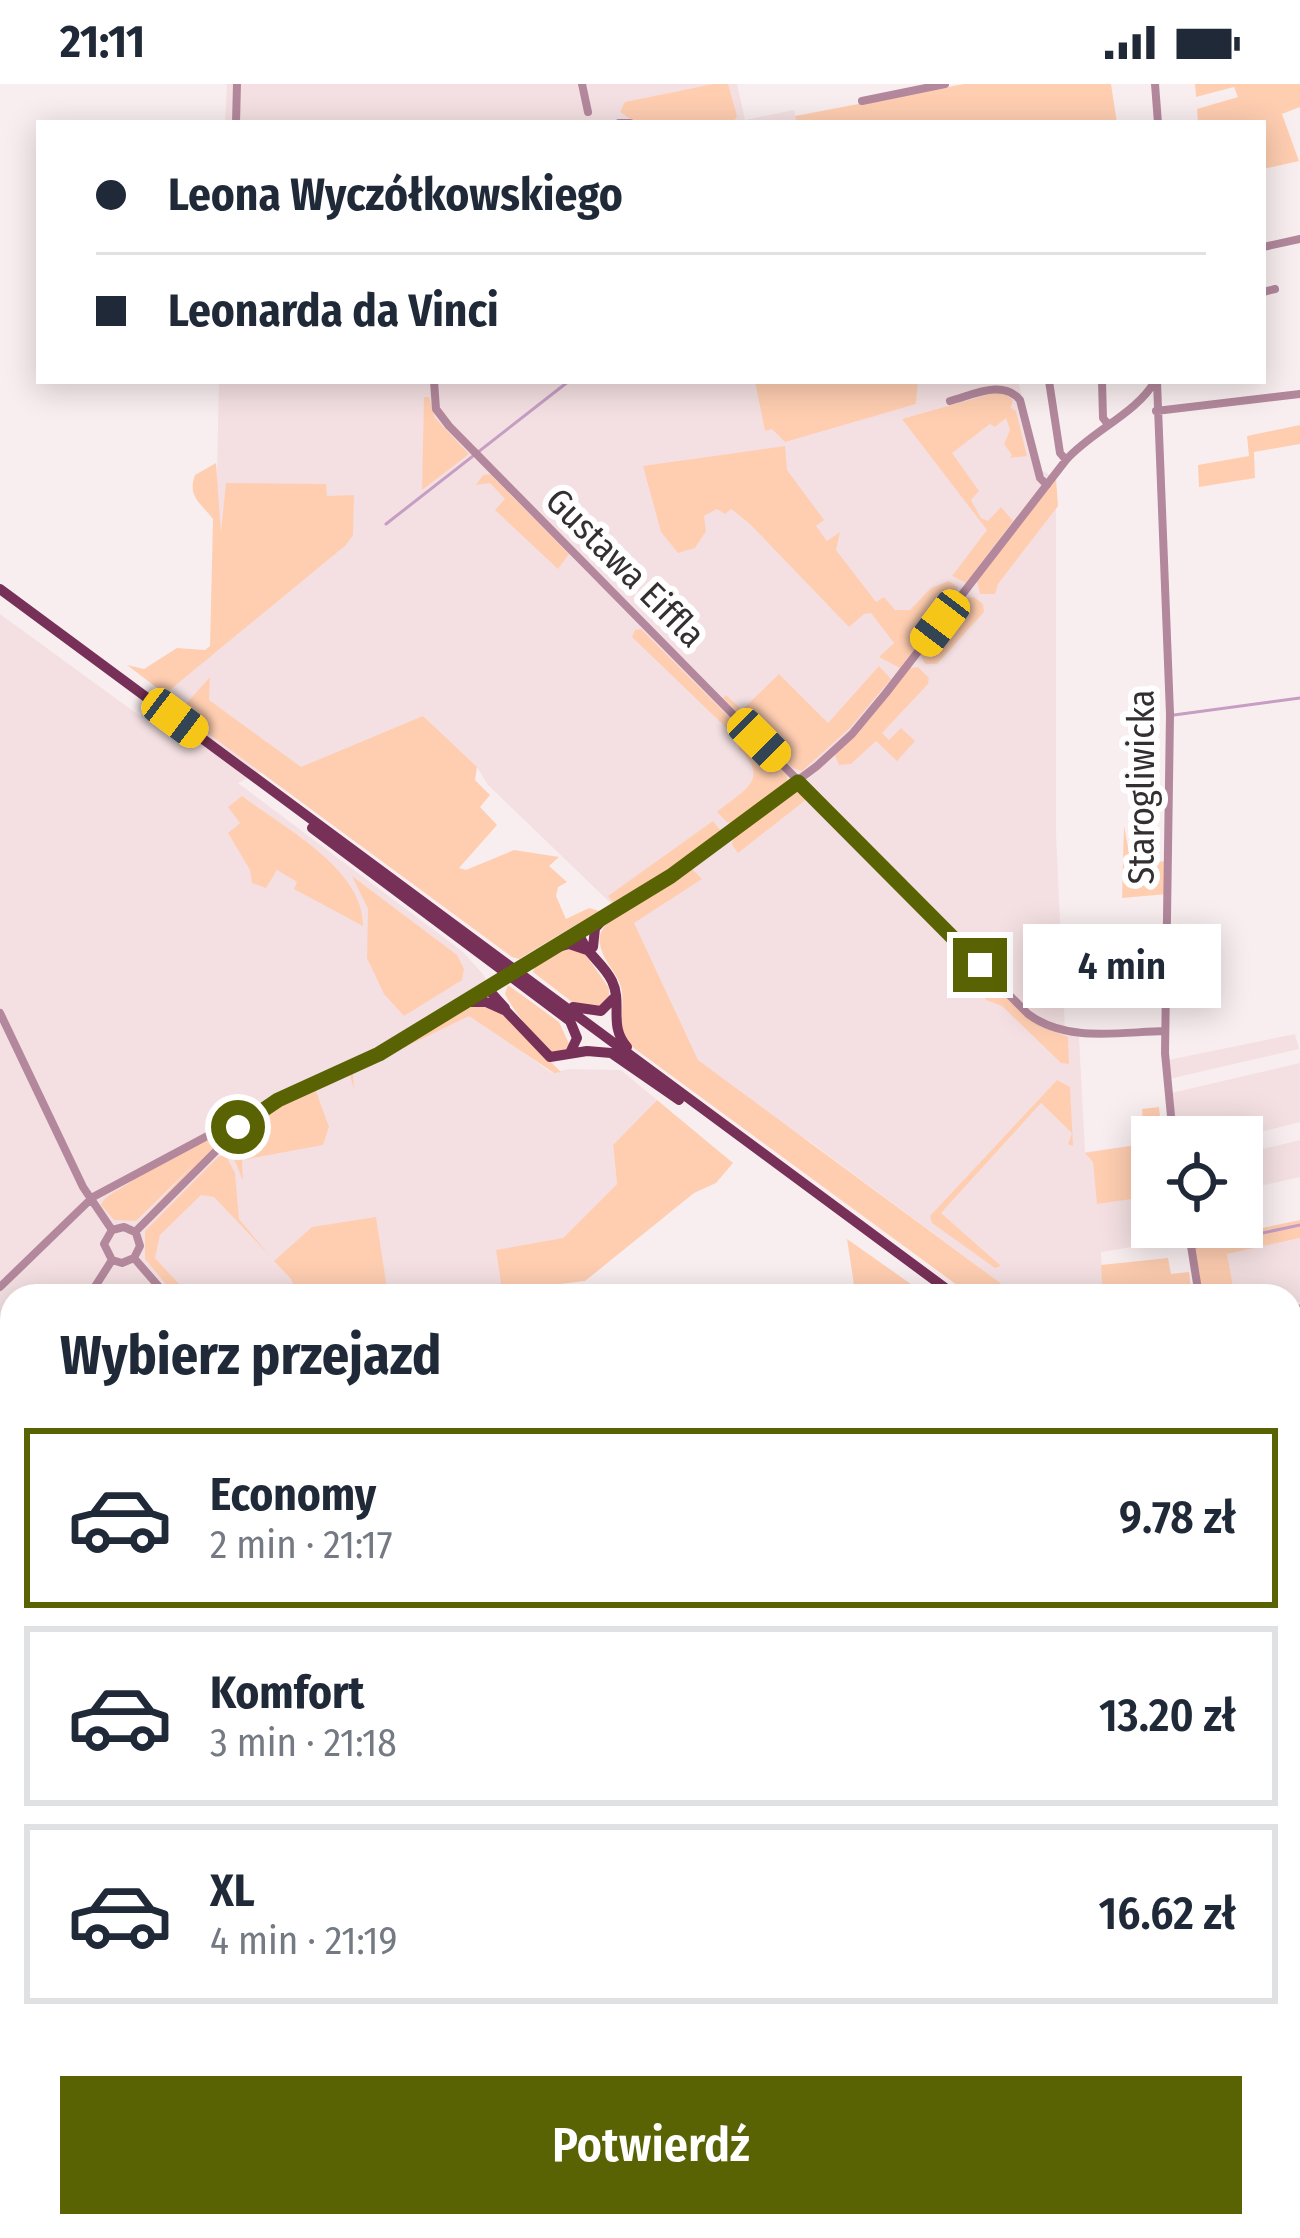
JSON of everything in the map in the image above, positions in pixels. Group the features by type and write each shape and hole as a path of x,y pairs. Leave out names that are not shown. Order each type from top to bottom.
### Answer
{"main road":[{"path":"0,589 570,1021 577,1038 570,1053"},
{"path":"590,948 596,928 607,915"},
{"path":"579,932 614,985 617,1033 646,1067"},
{"path":"551,949 569,944 590,948"},
{"path":"510,973 592,1012 608,1007 615,997"},
{"path":"499,1004 510,973"},
{"path":"487,988 530,1031 545,1054 559,1058 596,1050 616,1055 777,1164"},
{"path":"544,991 940,1284"},
{"path":"464,1002 499,1004"}],"street":[{"path":"236,120 237,84"},
{"path":"582,84 588,112"},
{"path":"862,100 945,84"},
{"path":"1155,84 1158,120"},
{"path":"1266,246 1300,239"},
{"path":"1266,291 1275,289"},
{"name":"Gustawa Eiffla","path":"434,384 439,414 476,453 1041,1023 1076,1033 1165,1030"},
{"path":"1048,384 1060,453 1066,460"},
{"path":"1102,384 1107,423"},
{"path":"135,1232 251,1116 363,1062 607,915 702,855 798,782 853,734 1066,460 1154,384"},
{"name":"Starogliwicka","path":"1156,384 1170,714 1165,1030 1171,1116"},
{"path":"950,401 1000,388 1012,391 1020,400 1040,478 1047,485"},
{"path":"1143,398 1156,404 1300,394"},
{"path":"0,1013 90,1200 112,1230"},
{"path":"3,1284 90,1200 211,1134"},
{"path":"126,1227 135,1232 140,1246 134,1258 122,1263 112,1260 104,1244 112,1230 126,1227"},
{"path":"1192,1248 1197,1284"},
{"path":"134,1258 157,1284"},
{"path":"96,1284 112,1260"}],"shaded area":[{"path":"227,84 737,84 745,120 225,120"},
{"path":"728,84 737,116 735,120 632,120 620,112 625,102"},
{"path":"964,84 1111,84 1117,120 796,120 795,116"},
{"path":"1195,84 1300,84 1300,107 1282,114 1299,161 1266,168 1266,120 1198,120 1197,109 1238,97 1234,87 1196,97"},
{"path":"794,110 796,120 745,120"},
{"path":"219,384 802,384 805,434 916,404 918,384 1019,384 1041,470 1056,478 1056,833 1065,1031 1079,1037 1085,1152 1131,1146 1131,1247 1101,1252 1102,1284 1002,1284 809,1141 701,1075 627,919 488,785 477,767 301,767 261,772 238,783 462,951 486,980 461,996 478,1020 552,1073 621,1070 657,1100 613,1145 617,1184 563,1238 497,1251 501,1284 0,1284 0,614 140,716 213,646"},
{"path":"756,384 918,384 916,404 785,442 772,429 765,431"},
{"path":"994,393 1013,400 1011,408 1016,411 1027,456 1010,458 1004,444 1010,430 1006,418 995,427 990,424 952,453 979,491 971,500 981,518 988,521 1001,507 1013,521 966,583 952,576 987,530 902,419"},
{"path":"424,397 429,397 435,418 469,454 422,490"},
{"path":"1300,425 1300,444 1254,452 1255,478 1199,487 1198,465 1249,456 1247,436"},
{"path":"785,446 787,470 824,520 816,526 827,541 840,532 836,550 876,602 884,597 895,610 910,610 931,588 949,581 957,587 958,593 900,668 879,657 894,643 871,613 849,627 731,509 704,516 706,531 695,548 678,553 661,532 643,466"},
{"path":"216,463 221,532 226,483 326,484 327,496 354,495 353,535 165,694 127,665 144,669 177,648 205,650 210,646 213,519 193,489 195,475"},
{"path":"490,474 569,554 558,569 495,510 505,499 490,483 476,485"},
{"path":"1056,478 1058,506 995,594 980,594 977,581"},
{"path":"974,597 983,604 984,612 937,664 925,664 920,654 964,598"},
{"path":"641,629 787,775 787,783 735,824 717,812 750,784 753,769 749,760 739,749 738,739 632,637"},
{"path":"879,666 891,679 850,728 802,771 793,768 723,698 726,695 742,710 779,674 828,723"},
{"path":"918,667 929,678 928,684 882,733 889,740 901,728 915,741 897,761 876,741 851,764 839,765 835,755 910,668"},
{"path":"210,677 209,700 301,767 423,716 477,767 475,780 490,795 480,807 497,825 459,868 466,870 514,850 559,857 549,866 567,882 558,887 556,896 566,919 589,908 599,911 519,959 512,957 179,712"},
{"path":"799,791 808,798 738,853 732,845 741,828 770,804"},
{"path":"242,796 336,868 360,905 363,926 294,889 297,882 277,870 266,888 252,883 250,870 228,833 240,823 228,807"},
{"path":"713,821 722,833 614,904 608,896"},
{"path":"1124,826 1130,858 1147,864 1164,861 1167,894 1122,898"},
{"path":"691,868 702,879 634,923 698,1060 1002,1284 956,1284 627,1043 621,987 601,950 601,932 621,911"},
{"path":"352,876 457,955 464,969 462,980 404,1016 384,994 367,958 368,909"},
{"path":"568,948 583,951 609,988 609,998 599,1007 572,1002 533,972 535,965"},
{"path":"988,984 998,987 1039,1026 1068,1037 1069,1064 1061,1063 1002,1006 986,1000 983,992"},
{"path":"508,985 559,1022 571,1048 551,1053 545,1047 509,1001"},
{"path":"470,1005 494,1006 561,1072 554,1073 469,1016 360,1069"},
{"path":"1295,1034 1299,1049 1169,1079 1168,1060"},
{"path":"1300,1063 1300,1122 1263,1132 1263,1116 1172,1116 1167,1094"},
{"path":"350,1073 354,1090 350,1075 316,1091 329,1127 323,1145 242,1160 243,1181 228,1144 253,1119"},
{"path":"1057,1080 1070,1087 1073,1146 1068,1144 1072,1133 1041,1103 941,1213 1001,1266 995,1268 932,1223 930,1216"},
{"path":"657,1100 733,1163 716,1183 694,1193 585,1281 501,1284 496,1250 563,1238 617,1184 613,1145"},
{"path":"1159,1107 1160,1116 1142,1116 1142,1109"},
{"path":"220,1119 229,1123 228,1133 139,1223 196,1162 136,1221 114,1220 101,1205 138,1175 213,1135 209,1127"},
{"path":"1300,1140 1300,1177 1263,1185 1263,1149"},
{"path":"1131,1146 1131,1199 1097,1204 1093,1162 1085,1153"},
{"path":"219,1156 226,1156 235,1173 239,1219 270,1256 214,1197 201,1195 160,1235 155,1258 179,1284 166,1284 145,1259 145,1231"},
{"path":"376,1217 386,1284 293,1284 274,1261 312,1227"},
{"path":"1300,1220 1300,1238 1263,1246 1263,1228"},
{"path":"1300,1238 1300,1284 1233,1284 1227,1254"},
{"path":"847,1239 910,1284 854,1284"},
{"path":"1192,1248 1254,1248 1227,1254 1233,1284 1197,1284"},
{"path":"1168,1258 1171,1274 1189,1272 1190,1284 1102,1284 1101,1265"}],"waterway":[{"path":"386,524 565,384"},
{"path":"1174,715 1300,698"},
{"path":"1263,1233 1300,1225"}],"route":[{"path":"238,1127 278,1100 379,1054 671,876 798,782 980,965"}]}
